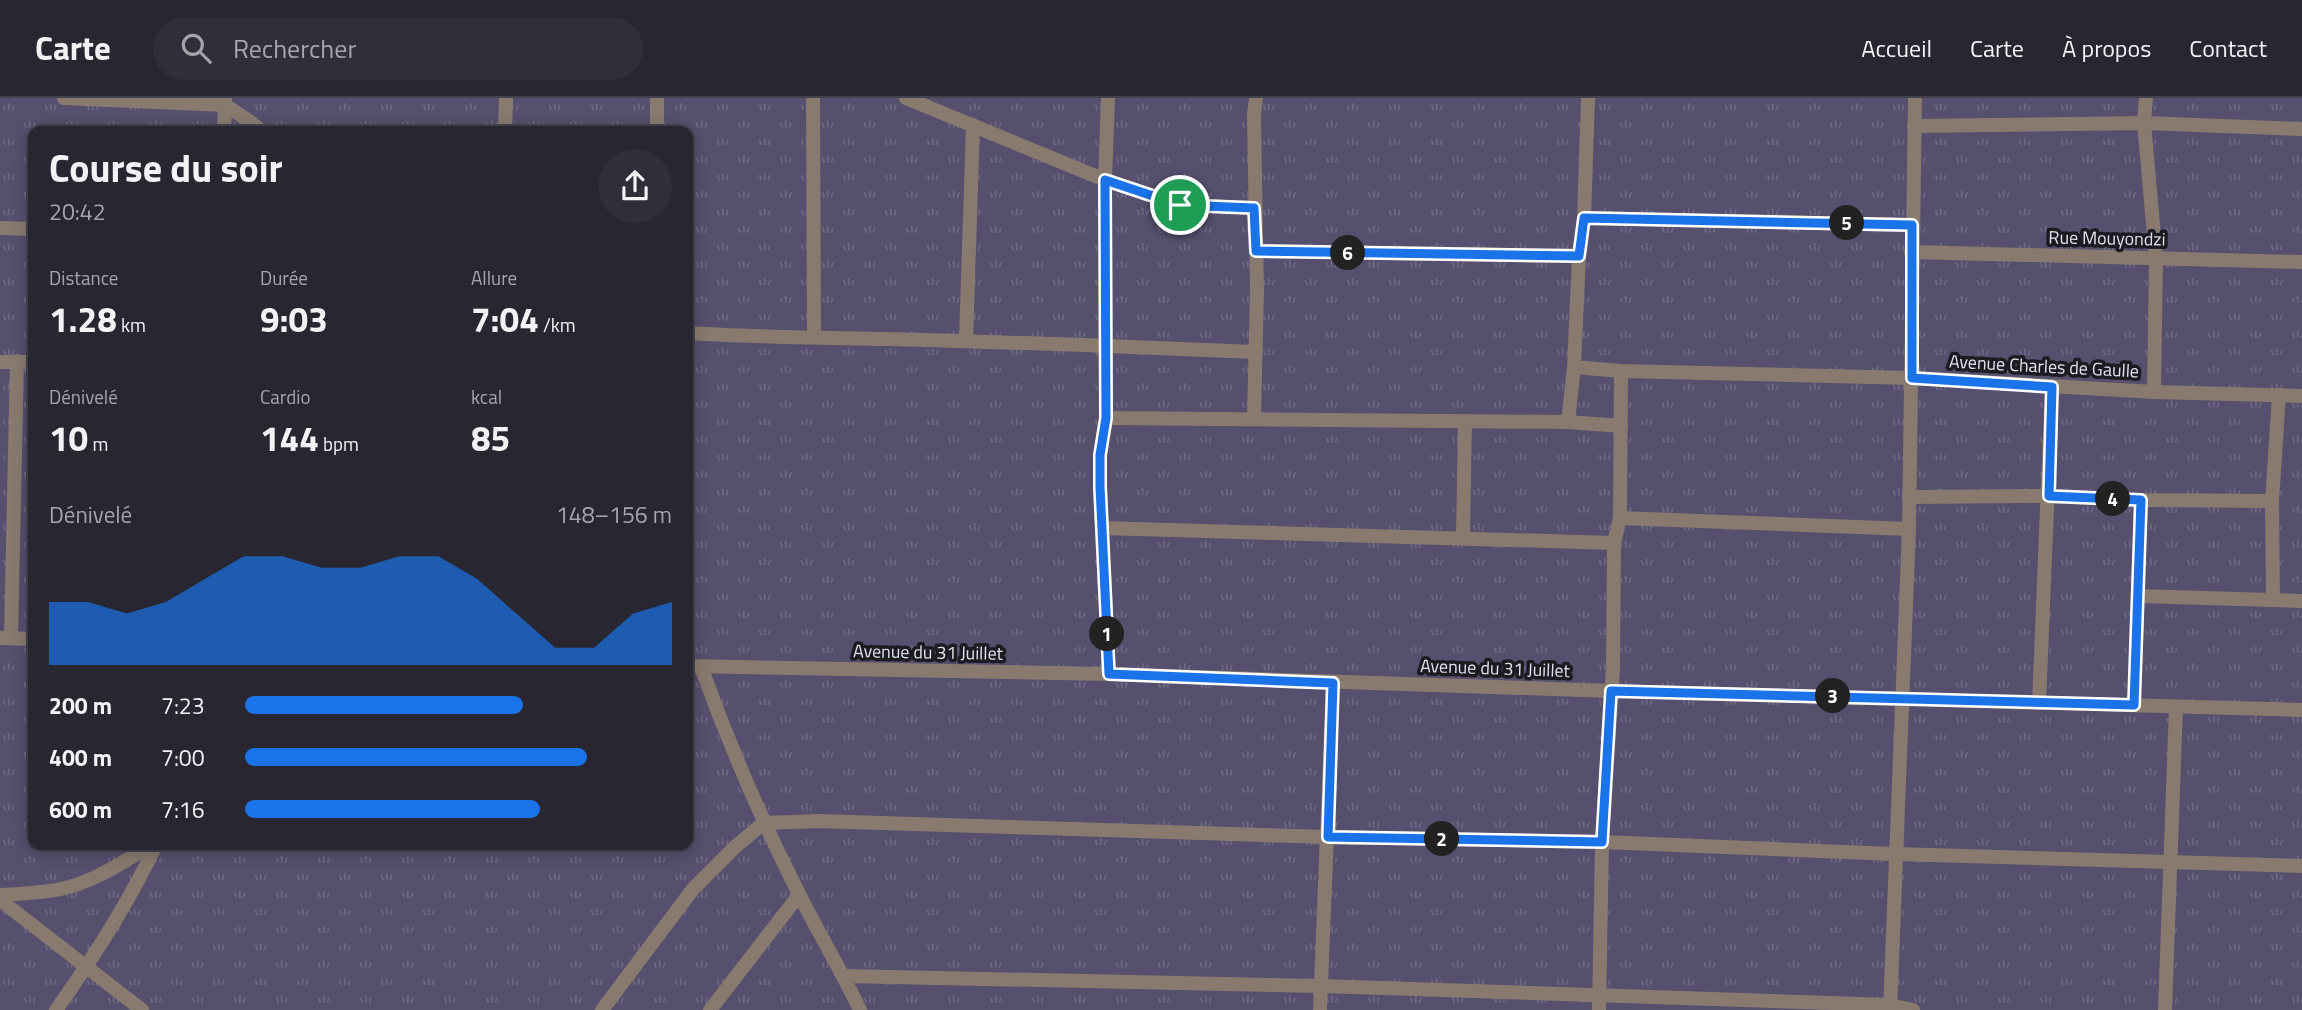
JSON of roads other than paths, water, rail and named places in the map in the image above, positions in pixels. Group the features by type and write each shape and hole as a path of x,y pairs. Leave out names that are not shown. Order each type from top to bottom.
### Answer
{"street":[{"path":"64,98 225,102 256,126"},
{"path":"505,126 506,98"},
{"path":"657,98 657,126"},
{"path":"813,98 814,337"},
{"path":"906,98 1105,180 1180,205 1254,208"},
{"path":"1108,98 1105,180 1106,418 1100,455 1109,674"},
{"path":"1254,418 1256,98"},
{"path":"1568,422 1584,218 1588,98"},
{"path":"1890,1008 1900,698 1909,529 1915,98"},
{"path":"2146,98 2144,123 2156,258 2154,392"},
{"path":"224,126 225,102"},
{"path":"1914,126 2144,123 2302,129"},
{"path":"966,341 973,125"},
{"path":"1584,218 1912,225"},
{"path":"0,228 28,229"},
{"path":"1256,251 1579,256"},
{"name":"Rue Mouyondzi","path":"1911,252 2302,262"},
{"path":"693,333 770,338 966,341 1255,352"},
{"path":"17,361 5,638 28,639"},
{"path":"0,362 28,362"},
{"name":"Avenue Charles de Gaulle","path":"1574,368 1912,378 2154,392 2302,396"},
{"path":"1599,1002 1602,842 1611,691 1614,543 1620,518 1621,371"},
{"path":"2039,703 2052,387"},
{"path":"2273,599 2272,501 2278,395"},
{"path":"1106,418 1568,422 1621,426"},
{"path":"1463,537 1465,421"},
{"path":"1909,497 2049,496 2272,501"},
{"path":"2134,705 2141,500"},
{"path":"1620,518 1909,529"},
{"path":"1102,528 1614,543"},
{"path":"2138,596 2302,601"},
{"path":"694,667 764,823 860,1010"},
{"name":"Avenue du 31 Juillet","path":"694,667 1109,674 1333,683 2302,710"},
{"path":"1320,1010 1333,683"},
{"path":"2165,1010 2176,707"},
{"path":"602,1010 693,889 736,846 764,823 817,821 1328,837 1602,842 2302,866"},
{"path":"0,898 63,889 88,881 145,850"},
{"path":"56,1010 86,968 137,885 152,850"},
{"path":"710,1010 799,895"},
{"path":"0,898 142,1010"},
{"path":"844,976 1321,986 1599,1002 1913,1010"}]}
